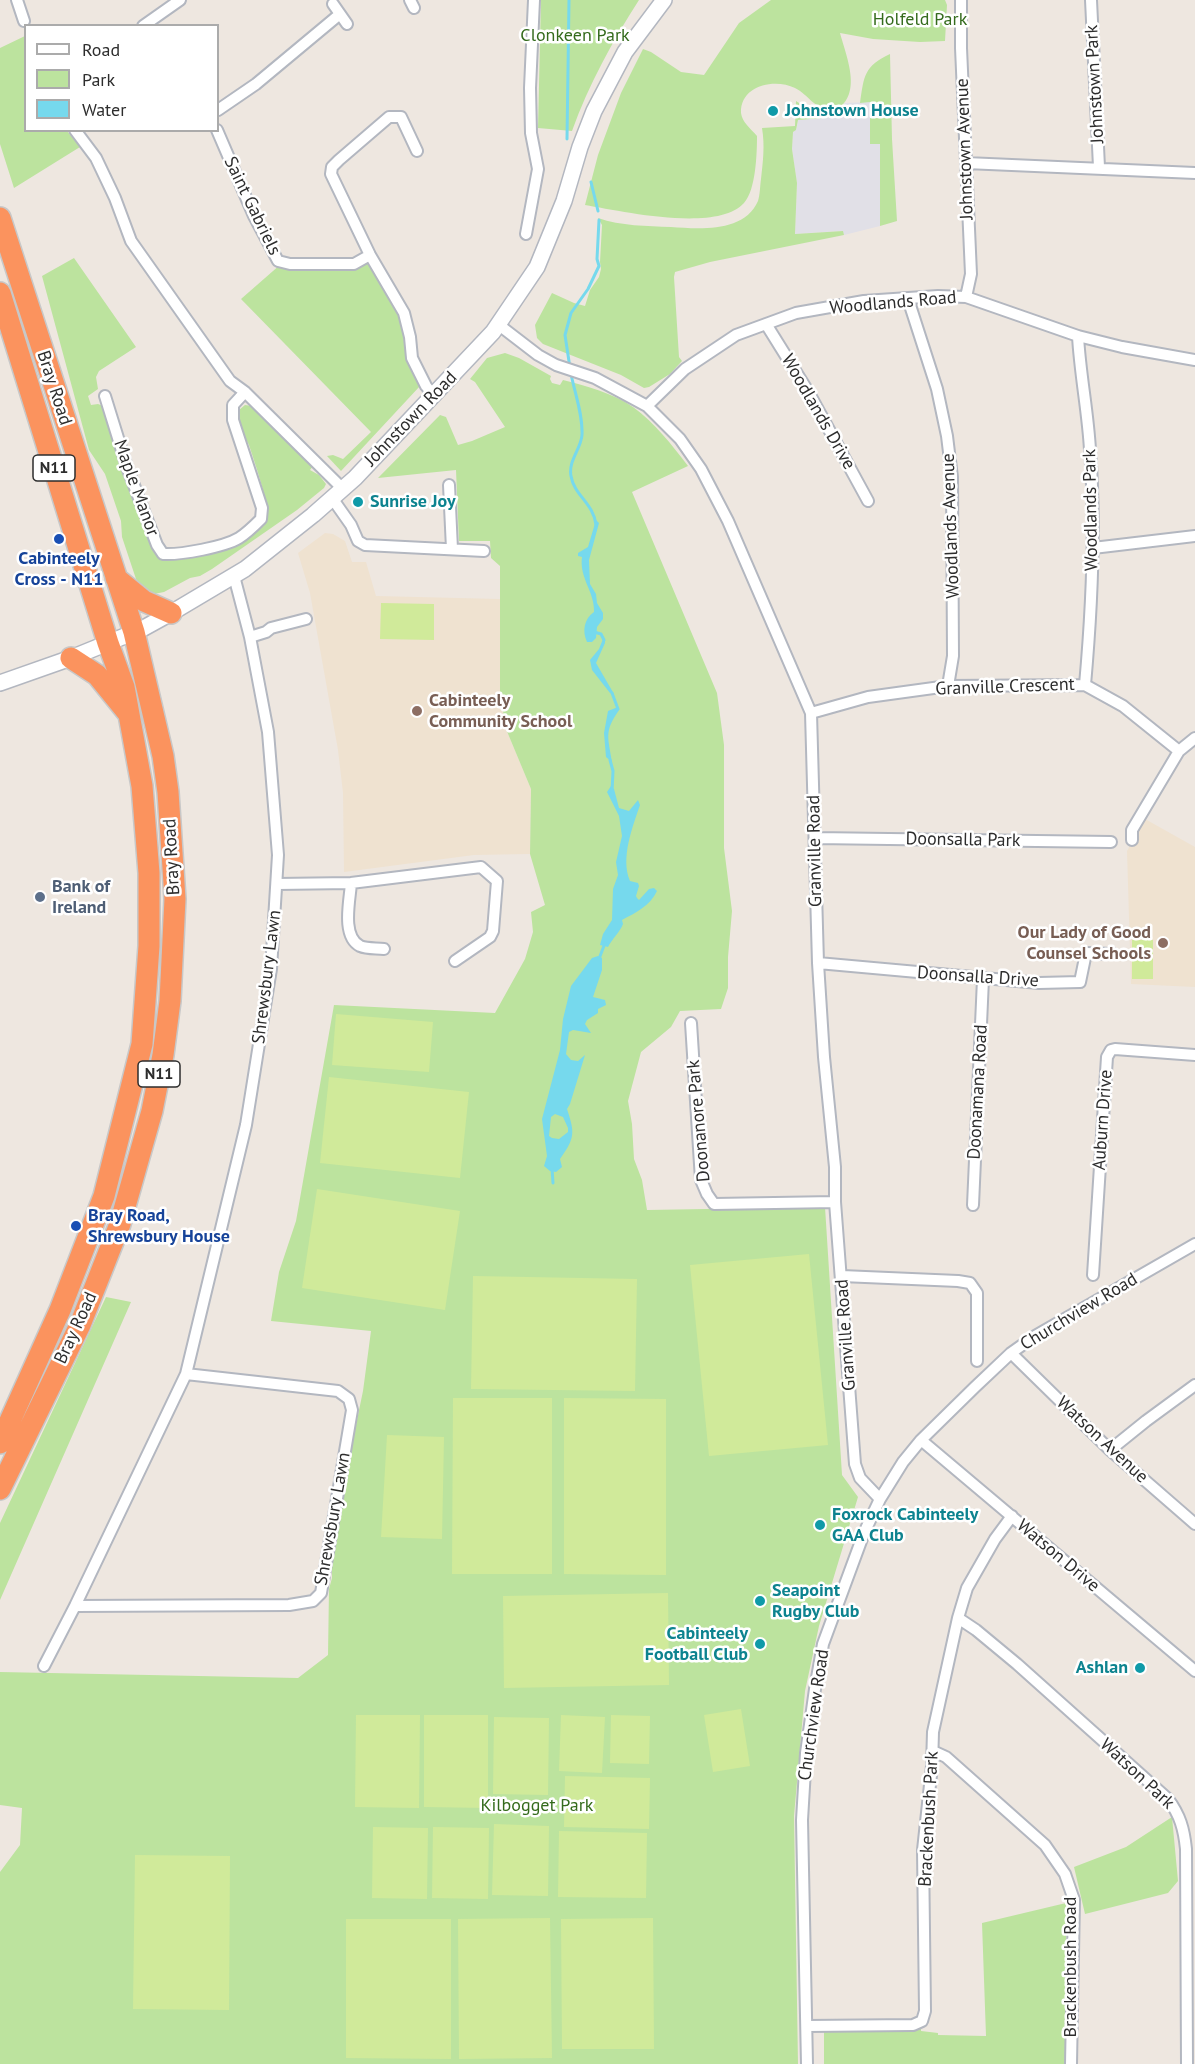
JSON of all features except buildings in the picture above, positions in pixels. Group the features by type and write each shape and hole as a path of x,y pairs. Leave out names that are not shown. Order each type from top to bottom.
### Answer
{"highway":[{"name":"Bray Road","path":"0,218 134,633 156,718 168,792 175,899 170,1000 163,1055 152,1111 120,1224 80,1325 0,1489"},
{"name":"Bray Road","path":"0,293 108,643 124,687 142,786 149,873 149,946 142,1044 104,1196 60,1310 0,1443"},
{"path":"116,577 144,602 171,613"},
{"path":"71,658 97,675 129,714"}],"street":[{"path":"17,0 24,21"},
{"path":"146,24 180,0"},
{"path":"526,234 538,169 531,133 530,88 534,0"},
{"name":"Johnstown Road","path":"0,683 134,633 234,576 338,493 434,396 500,325 541,260 564,201 580,147 594,111 625,52 664,0"},
{"name":"Johnstown Avenue","path":"961,0 971,274 966,297"},
{"name":"Johnstown Park","path":"1091,0 1099,167"},
{"path":"333,4 347,24"},
{"path":"219,109 256,84 340,14"},
{"path":"417,151 401,117 389,117 332,167 331,174 370,255 404,313 412,358 426,386 434,396"},
{"path":"76,132 96,158 115,198 131,241 230,381 245,392 338,493 358,541 365,545 484,551"},
{"name":"Saint Gabriels","path":"218,132 254,216 278,261 290,264 354,264 370,255"},
{"path":"966,163 1195,172"},
{"name":"Woodlands Road","path":"647,406 685,369 736,335 796,313 864,301 938,296 966,297 1077,336 1122,347 1195,360"},
{"name":"Woodlands Avenue","path":"908,299 937,389 947,436 952,477 953,656 948,686"},
{"name":"Woodlands Drive","path":"766,324 808,393 868,501"},
{"name":"Granville Road","path":"500,325 538,355 556,365 610,386 647,406 680,439 702,470 728,520 811,713 818,963 824,1057 835,1167 835,1203 855,1464 860,1478 880,1499"},
{"name":"Woodlands Park","path":"1077,336 1090,449 1093,548 1085,685"},
{"name":"Maple Manor","path":"105,396 127,467 157,545 163,554 175,555 231,542 241,537 261,519 262,508 233,420 233,405 245,392"},
{"path":"449,485 452,549"},
{"path":"1093,548 1195,536"},
{"name":"Shrewsbury Lawn","path":"44,1666 186,1374 246,1125 271,969 278,855 268,732 250,637 234,576"},
{"path":"250,637 271,628 306,619"},
{"name":"Granville Crescent","path":"811,713 868,697 948,686 1085,685 1123,706 1179,751"},
{"path":"1132,840 1132,830 1179,751 1195,738"},
{"name":"Doonsalla Park","path":"815,838 1111,842"},
{"path":"277,884 351,883 481,867 497,881 493,931 490,937 455,961"},
{"path":"351,883 348,925 351,937 363,947 384,949"},
{"name":"Doonsalla Drive","path":"818,963 983,979 1039,983 1080,982 1086,953 1113,954"},
{"name":"Doonamana Road","path":"973,1205 983,979"},
{"name":"Doonanore Park","path":"691,1023 700,1179 714,1204 835,1203"},
{"name":"Auburn Drive","path":"1093,1275 1107,1057 1111,1050 1115,1049 1195,1054"},
{"name":"Churchview Road","path":"807,2064 802,1820 806,1753 823,1644 864,1533 880,1499 903,1462 921,1440 1011,1353 1035,1336 1195,1244"},
{"path":"842,1276 970,1283 977,1293 977,1361"},
{"name":"Watson Avenue","path":"1011,1353 1110,1450 1195,1524"},
{"name":"Shrewsbury Lawn","path":"75,1606 289,1605 313,1601 321,1593 352,1410 349,1399 338,1391 186,1374"},
{"path":"1110,1450 1195,1385"},
{"name":"Watson Drive","path":"921,1440 1195,1671"},
{"name":"Brackenbush Park","path":"807,2026 913,2025 922,2021 925,2011 923,1850 933,1732 958,1618 967,1588 995,1539 1012,1516"},
{"name":"Watson Park","path":"958,1618 1017,1664 1168,1799 1179,1814 1185,1829 1186,1849 1187,2064"},
{"name":"Brackenbush Road","path":"933,1751 946,1757 1046,1845 1065,1874 1074,1900 1071,2064"}],"shaded area":[{"path":"870,102 870,144 880,144 880,226 844,235 842,231 795,234 797,183 792,149 793,132 796,130 798,120 822,118 845,103"},
{"name":"Cabinteely Community School","path":"325,533 333,534 345,541 352,562 366,562 376,596 500,599 500,693 506,729 531,789 530,854 474,855 344,872 343,793 338,750 310,593 298,553"},
{"name":"Our Lady of Good Counsel Schools","path":"1145,819 1195,847 1195,987 1131,984 1127,851"}],"green space":[{"name":"Clonkeen Park","path":"541,0 639,0 602,64 572,131 538,128"},
{"name":"Holfeld Park","path":"771,0 945,0 947,5 945,41 873,39 840,33 849,65 851,87 848,97 833,112 820,107 800,91 787,85 769,84 752,90 742,103 741,113 745,122 757,136 753,181 744,203 731,212 713,217 668,218 585,205 598,155 621,93 643,49 681,72 704,75 739,23"},
{"path":"24,36 24,132 68,132 80,147 14,188 0,144 0,48"},
{"path":"890,54 897,221 880,226 880,144 870,144 870,102 860,103 864,79 870,68 881,58"},
{"path":"796,101 822,118 798,120 796,130 793,132 792,149 797,183 795,234 843,231 844,235 710,262 675,272 679,357 682,361 670,374 649,387 644,388 621,375 543,344 537,338 535,325 552,293 585,306 601,269 602,225 598,218 634,225 707,228 732,224 751,211 760,193 762,128 795,126"},
{"path":"74,258 136,347 99,371 96,377 98,389 88,396 91,405 103,406 153,544 171,560 196,556 240,542 253,535 262,526 267,516 264,493 249,445 236,421 239,410 245,405 252,406 313,466 310,470 319,475 326,484 297,510 212,569 164,592 154,594 141,586 136,579 122,537 121,521 105,474 89,450 42,276"},
{"path":"281,264 369,264 388,290 407,338 420,386 341,471 327,456 333,455 343,459 371,432 241,299"},
{"name":"Kilbogget Park","path":"505,353 551,376 552,383 560,385 563,380 599,390 625,402 656,427 688,466 632,492 717,693 724,745 724,848 732,911 728,988 721,1009 680,1011 671,1027 641,1052 628,1101 634,1159 642,1180 647,1210 825,1207 842,1475 858,1497 819,1626 805,1691 794,1816 798,2064 0,2064 0,1872 20,1845 22,1808 0,1805 0,1672 298,1678 328,1655 332,1559 363,1391 371,1331 271,1321 279,1272 296,1221 334,1005 495,1013 525,959 533,932 531,912 545,905 530,854 531,789 506,729 500,693 500,566 491,558 490,541 459,541 456,470 378,478 440,415 446,417 458,445 505,427 475,382 470,379 487,358"},
{"path":"381,603 434,604 434,640 380,639"},
{"path":"1132,940 1153,940 1153,979 1132,979"},
{"path":"336,1014 433,1022 429,1072 332,1065"},
{"path":"329,1077 469,1092 460,1178 320,1163"},
{"path":"317,1189 460,1211 445,1310 302,1288"},
{"path":"809,1254 828,1445 709,1456 690,1265"},
{"path":"473,1276 637,1279 635,1391 471,1389"},
{"path":"106,1297 131,1302 0,1600 0,1523"},
{"path":"453,1398 552,1398 552,1574 452,1574"},
{"path":"564,1398 666,1399 666,1575 564,1574"},
{"path":"387,1435 444,1437 442,1539 381,1537"},
{"path":"668,1593 669,1685 504,1688 503,1596"},
{"path":"741,1709 750,1766 713,1772 704,1715"},
{"path":"356,1715 420,1715 419,1808 355,1807"},
{"path":"424,1715 488,1715 488,1808 424,1807"},
{"path":"561,1715 605,1717 602,1773 559,1771"},
{"path":"611,1715 650,1716 649,1764 610,1763"},
{"path":"494,1717 549,1718 548,1795 493,1794"},
{"path":"565,1776 650,1778 649,1829 564,1827"},
{"path":"1172,1817 1178,1881 1168,1893 1085,1914 1074,1867 1126,1847"},
{"path":"494,1824 549,1826 548,1896 492,1895"},
{"path":"373,1827 428,1828 427,1899 372,1898"},
{"path":"433,1827 489,1828 488,1899 432,1898"},
{"path":"559,1831 647,1833 646,1898 558,1897"},
{"path":"135,1855 230,1856 229,2010 133,2009"},
{"path":"1066,1903 1067,2064 824,2064 824,2031 921,2029 921,2031 938,2033 938,2035 986,2036 982,1923"},
{"path":"550,1918 552,2058 459,2059 458,1919"},
{"path":"653,1918 654,2049 562,2049 561,1919"},
{"path":"346,1919 451,1919 451,2059 346,2058"}],"water":[{"path":"596,520 599,523 589,560 590,584 596,594 603,619 597,627 596,638 592,642 587,642 585,626 588,618 594,612 594,605 583,572 582,557 578,556 578,553 588,547"},
{"path":"603,639 605,643 596,663 614,694 610,693 592,670 590,660 599,649"},
{"path":"618,707 619,710 608,734 612,762 606,757 604,733 608,711"},
{"path":"611,786 619,808 629,811 638,800 640,805 629,842 626,862 630,881 638,883 639,886 636,896 639,900 649,889 654,888 657,891 646,905 622,920 622,927 608,947 600,945 603,934 612,920 613,889 618,875 616,862 622,836 619,816 607,792"},
{"path":"598,956 602,958 602,970 593,997 605,1000 606,1005 598,1009 598,1013 587,1020 585,1024 591,1033 573,1030 569,1032 566,1054 571,1060 578,1061 585,1055 567,1109 572,1130 571,1140 560,1159 562,1167 556,1172 550,1171 544,1166 547,1156 542,1119 560,1050 563,1019 571,986 592,958","holes":["555,1114 563,1117 568,1132 559,1139 552,1138 549,1136 551,1117"]}],"waterway":[{"path":"567,139 569,0"},
{"path":"591,182 598,211"},
{"path":"570,368 565,335 571,313 588,289 599,266 597,259 599,220"},
{"path":"571,374 582,427 582,435 571,465 571,476 576,489 592,511 596,525"},
{"path":"594,632 601,634 604,640"},
{"path":"612,693 618,709"},
{"path":"610,760 613,771 612,792"},
{"path":"599,959 605,943"},
{"path":"552,1168 553,1183"}],"place":[{"name":"Johnstown House","path":"773,111"},
{"name":"Sunrise Joy","path":"358,502"},
{"name":"Cabinteely Cross - N11","path":"59,539"},
{"name":"Cabinteely Community School","path":"417,711"},
{"name":"Bank of Ireland","path":"40,897"},
{"name":"Our Lady of Good Counsel Schools","path":"1163,943"},
{"name":"Bray Road, Shrewsbury House","path":"76,1226"},
{"name":"Foxrock Cabinteely GAA Club","path":"820,1525"},
{"name":"Seapoint Rugby Club","path":"760,1601"},
{"name":"Cabinteely Football Club","path":"760,1644"},
{"name":"Ashlan","path":"1140,1668"}]}
